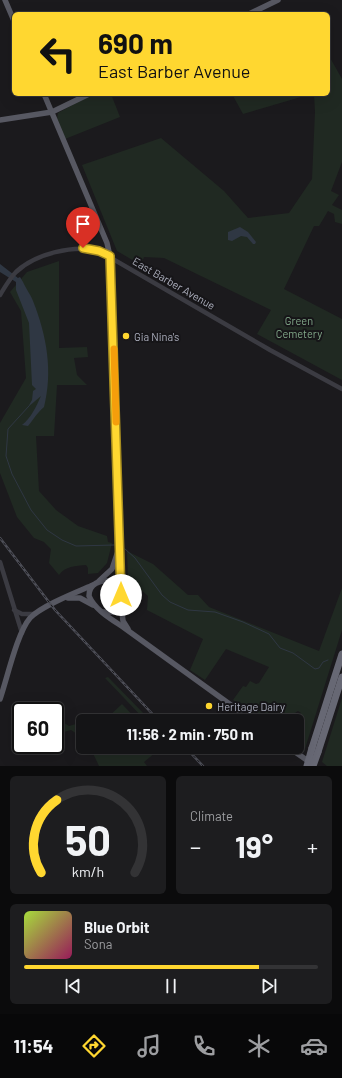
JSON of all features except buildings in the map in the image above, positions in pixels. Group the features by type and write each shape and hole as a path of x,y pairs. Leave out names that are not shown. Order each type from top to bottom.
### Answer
{"highway":[{"path":"314,766 315,750 342,654"},
{"path":"307,766 315,750 342,677"}],"main road":[{"path":"5,0 12,16"},
{"path":"253,12 278,0"},
{"path":"45,96 107,243 110,256 121,597 123,621 130,631"},
{"path":"0,120 52,112 85,96"},
{"path":"0,699 27,622 35,614 96,583 106,576 114,565 119,542"},
{"path":"97,607 89,596 90,590 96,583 114,581 117,584 121,597 120,606 115,611 109,613 103,612"},
{"path":"65,598 80,598 97,607 243,714"},
{"path":"298,754 314,766"}],"street":[{"name":"East Barber Avenue","path":"0,295 13,276 29,262 69,249 88,248 110,256 270,350 342,389"},
{"path":"0,562 22,633"},
{"path":"14,610 22,614 35,614"}],"green space":[{"name":"Green Cemetery","path":"330,58 342,79 342,162 331,191 339,195 332,205 342,210 342,224 335,222 334,214 328,211 319,226 314,226 284,289 342,319 342,380 257,334 271,310 164,258 144,257 141,265 117,251 82,165 161,138 224,191 248,218 289,213 312,179 315,112 314,96 330,96"},
{"path":"88,96 112,96 120,117 65,139 57,119 58,113"},
{"path":"233,96 304,96 243,114"},
{"path":"59,261 59,348 87,347 88,357 74,358 77,375 87,385 57,385 54,436 36,436 39,491 56,510 78,526 107,536 108,542 112,543 107,563 98,573 88,574 88,568 86,565 68,568 59,575 49,563 51,549 44,542 34,538 17,517 0,473 0,423 26,378 21,311 10,292 27,272"},
{"path":"127,551 153,564 188,595 198,595 209,607 319,651 342,588 342,630 304,752 304,714 300,714 298,711 293,714 286,714 281,711 278,714 252,714 233,700 243,686 246,687 250,681 256,684 259,683 269,667 226,649 205,680 190,670 203,639 147,610 148,596 128,579"},
{"path":"108,677 144,714 139,714 105,678"},
{"path":"342,698 342,766 327,766 322,762"},
{"path":"122,704 131,714 111,714"},
{"path":"64,723 69,726 76,724 76,733 71,730 64,732"},
{"path":"93,754 154,754 144,762 147,766 99,766"}],"water":[{"path":"240,227 248,232 256,242 255,244 253,244 247,237 241,236 232,241 228,240 228,232"},
{"path":"0,264 18,278 20,277 23,282 31,296 38,314 45,341 48,367 47,394 44,407 28,426 22,425 31,416 41,396 28,407 32,400 33,391 36,389 32,385 29,323 16,290 16,282 0,272"}],"waterway":[{"path":"29,406 8,429 6,456 12,474 31,510 47,530 62,540 76,546 114,545"},
{"path":"125,549 135,558 162,595 170,602 188,610 215,612 243,622 269,634 280,648 293,653 315,669 319,668 323,662 328,660"}],"railway":[{"path":"0,538 55,610 152,714"},
{"path":"192,754 203,766"}],"slow traffic":[{"path":"114,349 116,422"}],"place":[{"name":"Gia Nina's","path":"126,336"},
{"name":"Heritage Dairy","path":"209,706"}],"route":[{"path":"83,248 99,251 110,256 113,308 112,320 115,370 121,595"}]}
